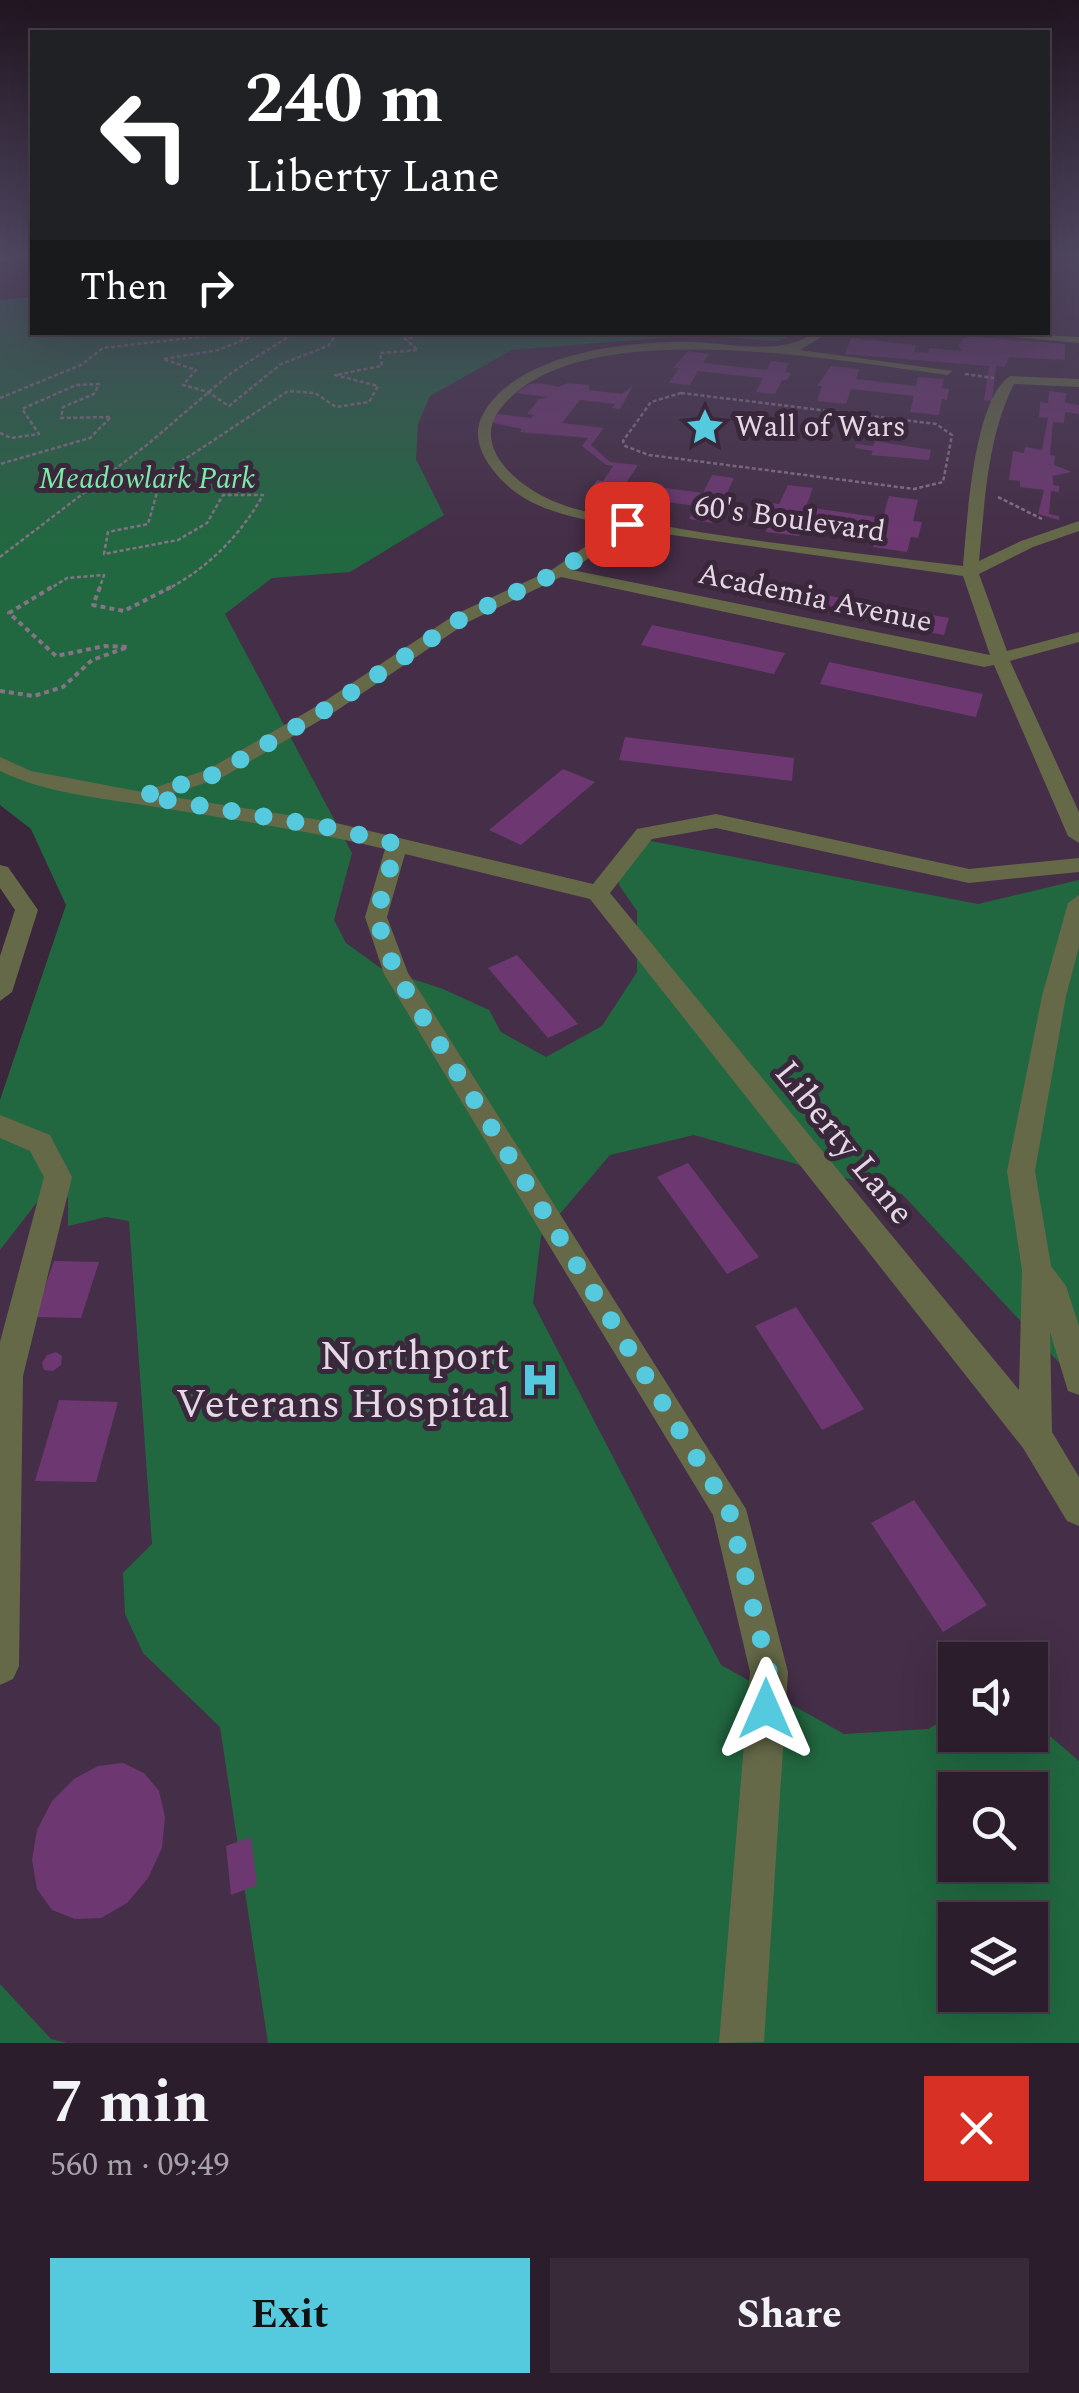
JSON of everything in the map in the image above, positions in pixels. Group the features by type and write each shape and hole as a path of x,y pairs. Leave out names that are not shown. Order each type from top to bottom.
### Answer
{"street":[{"name":"60's Boulevard","path":"618,352 552,367 521,382 486,417 482,438 495,465 518,489 554,507 627,524 970,572"},
{"path":"787,352 947,371"},
{"path":"1079,383 1010,380 999,400 978,490 970,572 1001,660 1079,836"},
{"path":"143,796 216,774 328,708 462,618 558,572 627,524"},
{"path":"970,572 1026,544 1079,526"},
{"name":"Academia Avenue","path":"558,572 984,662 1001,660"},
{"path":"1001,660 1079,637"},
{"path":"0,764 24,775 83,789 332,828 598,893 644,834 716,821 969,876 1079,865"},
{"path":"1055,776 1079,774"},
{"path":"397,844 376,917 396,974 729,1510 769,1672 741,2042"},
{"path":"0,872 26,910 0,992"},
{"name":"Liberty Lane","path":"598,893 1036,1436 1079,1509"},
{"path":"1036,1436 1037,1270 1020,1171 1054,996 1079,904"},
{"path":"0,1126 40,1143 58,1177 7,1376 0,1666"},
{"path":"1037,1270 1056,1296 1079,1380"}],"path":[{"path":"0,398 81,364 97,352"},
{"path":"193,352 163,359 196,370 182,385 208,392 228,406 297,355 310,352"},
{"path":"0,556 148,444 208,392 266,352"},
{"path":"0,691 34,696 63,687 92,660 128,647 105,646 56,656 9,613 67,578 104,575 93,606 124,612 192,576 246,527 264,495 224,495 207,524 178,540 104,554 108,532 148,524 160,482 198,446 231,424 264,412 288,391 316,392 336,406 369,402 378,386 336,375 382,366 380,353 388,352"},
{"path":"947,371 1010,380"},
{"path":"0,433 11,438 39,434 22,409 76,385 99,384 94,394 62,407 61,418 112,417 90,438 0,464"},
{"path":"669,394 921,420 952,435 943,482 928,488 649,455 625,446 624,441 651,402 669,394"},
{"path":"978,490 1048,521"}],"shaded area":[{"name":"Northport Veterans Hospital","path":"477,352 1079,352 1079,2043 0,2043 0,1100 66,905 31,829 365,457"}],"green space":[{"name":"Meadowlark Park","path":"0,352 508,352 430,396 418,424 416,459 444,515 350,572 272,578 225,614 352,853 334,920 346,943 382,969 443,989 489,1010 501,1032 546,1057 602,1026 637,972 637,911 619,885 617,855 651,841 978,904 1079,880 1079,1384 902,1194 694,1135 610,1155 541,1236 533,1303 721,1665 844,1734 928,1729 938,1723 938,1752 1048,1752 1048,1734 1079,1761 1079,2043 268,2043 220,1727 143,1653 125,1614 123,1573 152,1544 129,1221 106,1217 68,1226 68,1198 51,1176 45,1192 0,1250 0,1100 66,905 31,829 0,805"},
{"path":"0,1984 51,2039 67,2043 0,2043"}],"building":[{"path":"687,352 697,352 709,354 703,363 767,370 771,361 789,363 785,372 791,373 775,394 756,392 763,378 698,371 690,385 669,383 679,368 673,368"},
{"path":"1065,352 1065,360 1009,357 1005,367 996,366 992,401 984,400 989,366 845,354"},
{"path":"831,366 859,369 856,379 916,386 918,377 944,379 942,388 949,389 947,400 942,399 939,415 910,412 914,396 851,389 846,404 817,401 822,386 817,386"},
{"path":"568,383 589,385 589,390 622,394 633,386 620,409 612,408 615,404 580,400 562,423 604,428 591,445 610,462 638,465 626,483 703,493 712,475 734,478 725,497 733,498 727,510 719,509 713,523 689,519 696,506 617,495 609,508 587,505 596,492 590,491 597,480 603,481 613,466 582,446 588,438 520,432 522,429 490,422 497,414 531,418 534,415 527,414 539,399 549,397 516,393 530,384 558,387"},
{"path":"1049,391 1066,393 1065,403 1079,405 1079,414 1065,412 1064,423 1053,422 1050,455 1055,456 1054,465 1072,472 1053,476 1053,485 1059,486 1059,492 1051,491 1049,514 1059,516 1059,520 1038,514 1044,490 1020,487 1020,481 1009,480 1013,451 1024,453 1025,447 1042,450 1048,418 1039,417 1040,402 1048,403"},
{"path":"875,441 931,450 929,460 871,455 873,451 855,448 856,444 873,446"},
{"path":"788,485 813,488 806,507 883,518 889,496 918,500 913,521 922,522 918,538 911,537 907,552 873,547 877,533 804,523 799,536 766,532 773,503 779,504"},
{"path":"809,592 949,618 944,635 802,608"},
{"path":"652,625 785,653 774,674 641,645"},
{"path":"829,662 983,694 976,717 820,684"},
{"path":"625,737 794,758 792,781 619,760"},
{"path":"563,769 595,782 521,845 489,830"},
{"path":"517,955 578,1024 548,1038 488,968"},
{"path":"688,1163 759,1257 727,1274 657,1177"},
{"path":"54,1261 99,1262 81,1318 34,1317"},
{"path":"796,1307 864,1409 822,1430 755,1326"},
{"path":"56,1352 62,1356 61,1365 53,1371 44,1370 42,1363 47,1355"},
{"path":"59,1400 118,1402 96,1482 35,1481"},
{"path":"914,1500 987,1605 943,1632 871,1523"},
{"path":"123,1763 144,1773 159,1791 165,1817 162,1848 148,1878 127,1903 101,1918 75,1919 52,1910 37,1889 32,1860 37,1830 52,1801 74,1779 98,1766"},
{"path":"251,1837 257,1885 231,1895 226,1846"}],"place":[{"name":"Wall of Wars","path":"705,427"},
{"name":"Northport Veterans Hospital","path":"540,1380"}],"route":[{"path":"627,524 558,572 462,618 328,708 216,774 143,796 332,828 397,844 376,917 396,974 729,1510 769,1672 766,1709"}]}
